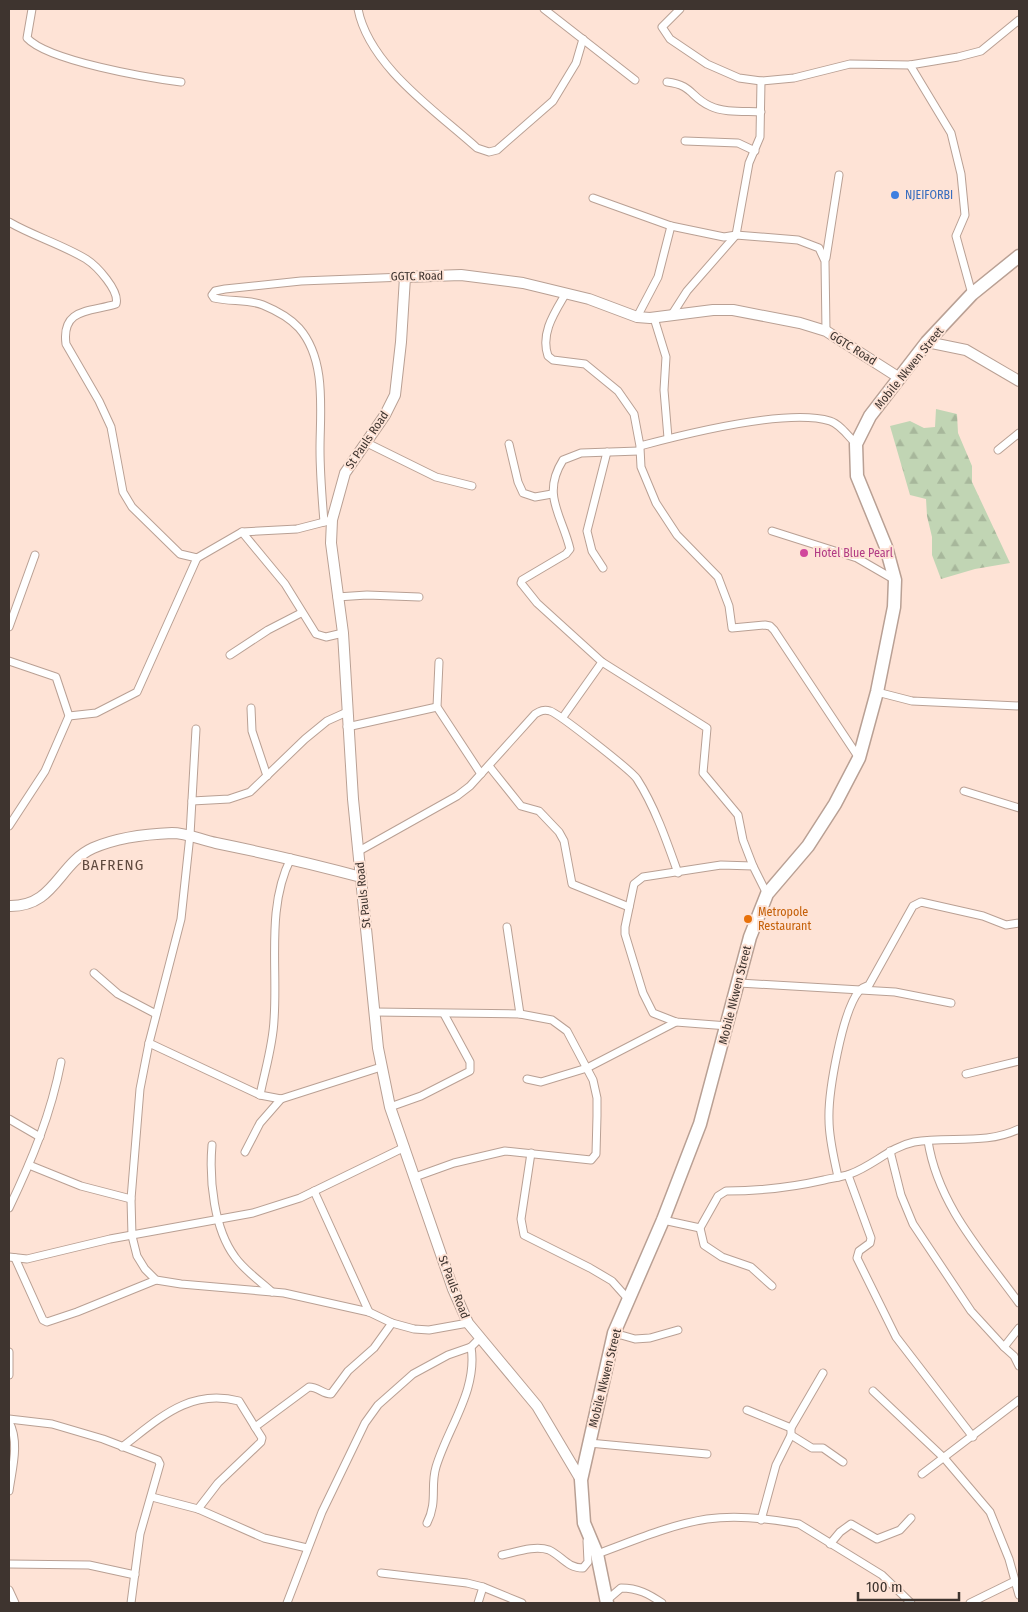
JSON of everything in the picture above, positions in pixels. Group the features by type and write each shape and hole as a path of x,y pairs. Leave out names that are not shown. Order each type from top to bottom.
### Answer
{"highway":[{"name":"Mobile Nkwen Street","path":"607,1602 597,1554 584,1523 581,1480 614,1333 663,1220 700,1124 728,1026 750,937 768,894 808,846 835,804 859,758 878,692 894,607 895,580 886,547 857,476 856,444 870,416 898,377 927,342 972,294 1018,259"}],"street":[{"path":"32,9 27,38 46,50 95,67 146,78 182,82"},
{"path":"358,9 372,45 396,75 477,148 489,152 497,150 553,101 576,63 583,39"},
{"path":"544,9 635,80"},
{"path":"680,9 662,27 670,40 722,72 739,78 761,81 794,78 850,64 910,65 981,51 1019,20"},
{"path":"910,65 951,133 960,174 965,215 956,236 972,294"},
{"path":"671,316 687,291 736,235 749,163 760,137 761,81"},
{"path":"667,82 686,86 710,106 719,109 761,112"},
{"path":"685,141 738,143 755,151"},
{"path":"826,331 825,261 839,175"},
{"path":"593,198 671,226 724,237 736,235 798,240 818,248 825,261"},
{"path":"9,222 87,259 115,291 118,298 116,304 80,311 72,320 65,335 66,344 111,427 123,492 132,507 171,548 187,558 197,558 242,532 297,529 328,521"},
{"path":"637,317 658,277 671,226"},
{"name":"GGTC Road","path":"328,521 320,483 320,385 308,345 300,329 293,322 264,306 214,298 212,295 215,291 301,281 461,275 523,283 566,293 589,299 637,317 654,318 713,310 733,310 800,323 826,331 898,377"},
{"name":"St Pauls Road","path":"405,276 400,359 395,395 385,415 345,473 328,521 342,633 361,877 381,1067 390,1107 453,1289 468,1323 537,1406 581,1480"},
{"path":"566,293 548,325 546,336 548,356 554,360 584,364 618,391 634,414 644,476 666,520 677,535 718,577 730,606 732,628 765,625 770,626 774,630 859,758"},
{"path":"654,318 666,357 664,390 668,438"},
{"path":"927,342 966,350 1019,381"},
{"path":"768,894 744,846 738,815 703,773 707,728 602,662 537,603 521,583 522,580 566,554 570,549 552,494 555,475 562,460 581,453 640,448 668,438 716,428 806,417 833,422 856,444"},
{"path":"998,450 1019,433"},
{"path":"367,443 436,477 472,486"},
{"path":"509,444 518,482 523,493 535,497 552,494"},
{"path":"603,568 592,551 587,531 607,452"},
{"path":"772,531 857,558 895,580"},
{"path":"242,532 285,584 301,613 316,634 326,637 342,633"},
{"path":"9,627 35,555"},
{"path":"69,716 96,713 137,692 197,558"},
{"path":"337,597 367,595 419,597"},
{"path":"230,655 268,630 301,613"},
{"path":"9,661 20,667 56,677 69,716 45,771 9,826"},
{"path":"439,662 437,707 481,774"},
{"path":"563,717 602,662"},
{"path":"878,692 912,701 1019,706"},
{"path":"348,727 437,707"},
{"path":"251,708 252,731 267,776"},
{"path":"359,851 447,804 481,774 535,714 542,710 550,711 563,717 604,752 632,771 664,836 678,873"},
{"path":"192,801 240,797 250,792 305,739 328,721 347,712"},
{"path":"156,1280 145,1269 137,1256 132,1236 131,1199 140,1089 149,1043 181,919 190,835 196,729"},
{"path":"489,766 521,806 540,811 559,832 564,841 572,884 629,907"},
{"path":"964,791 1019,808"},
{"path":"9,906 24,906 35,902 47,893 83,853 95,848 154,835 173,833 190,835 210,842 291,858 361,877"},
{"path":"260,1095 274,1020 274,954 278,907 283,876 291,858"},
{"path":"728,1026 676,1022 652,1013 643,993 624,927 634,884 643,877 721,865 753,866"},
{"path":"838,1177 830,1137 829,1099 835,1063 848,1017 860,991 869,985 913,906 921,902 983,916 1006,925 1019,923"},
{"path":"507,928 520,1014"},
{"path":"94,973 118,994 156,1014"},
{"path":"739,982 895,992 951,1003"},
{"path":"375,1012 520,1014 552,1020 567,1031 587,1068 597,1098 596,1154 591,1160 531,1152 505,1151 489,1154 415,1177"},
{"path":"390,1107 421,1096 470,1071 470,1062 444,1014"},
{"path":"527,1079 541,1082 587,1068 676,1022"},
{"path":"149,1043 260,1095 281,1099 381,1067"},
{"path":"966,1074 1019,1061"},
{"path":"9,1208 29,1165 53,1101 61,1062"},
{"path":"245,1152 260,1123 281,1099"},
{"path":"9,1119 40,1137"},
{"path":"772,1286 751,1268 722,1257 704,1245 700,1228 718,1196 726,1191 787,1189 848,1175 873,1164 890,1151 902,1145 1004,1135 1019,1129"},
{"path":"928,1141 934,1171 943,1194 1019,1303"},
{"path":"212,1145 213,1183 219,1220 229,1247 236,1258 272,1292"},
{"path":"12,1258 27,1259 282,1206 404,1147"},
{"path":"890,1151 902,1195 913,1224 971,1311 1014,1356 1019,1366"},
{"path":"531,1152 520,1220 524,1235 612,1281 629,1300"},
{"path":"29,1165 81,1186 131,1199"},
{"path":"848,1175 871,1238 870,1243 859,1251 857,1258 875,1296 902,1346 973,1437"},
{"path":"314,1191 369,1312"},
{"path":"663,1220 700,1228"},
{"path":"12,1258 43,1320 46,1322 78,1312 156,1280 272,1292 309,1298 369,1312 392,1323 429,1330 468,1323"},
{"path":"255,1428 309,1387 331,1394 348,1371 374,1348 392,1323"},
{"path":"1004,1347 1019,1328"},
{"path":"614,1333 635,1339 650,1338 678,1330"},
{"path":"287,1603 307,1548 340,1474 365,1423 378,1405 413,1374 440,1359 471,1347 480,1338"},
{"path":"427,1523 434,1504 436,1465 454,1425 473,1368 471,1347"},
{"path":"9,1352 9,1375"},
{"path":"761,1520 776,1465 791,1432 823,1373"},
{"path":"873,1391 945,1459 990,1512 1019,1595"},
{"path":"122,1447 178,1406 207,1398 239,1401 262,1438 261,1442 218,1483 198,1508"},
{"path":"922,1474 945,1459 1019,1400"},
{"path":"747,1410 791,1432 812,1448 824,1448 843,1462"},
{"path":"9,1491 15,1444 14,1432 9,1421 52,1424 158,1460 160,1464 152,1497 140,1534 131,1603"},
{"path":"589,1443 707,1454"},
{"path":"152,1497 198,1508 264,1538 307,1548"},
{"path":"830,1544 840,1532 851,1524 877,1539 900,1530 911,1518"},
{"path":"597,1554 666,1529 698,1521 761,1520 799,1524 882,1575 911,1603"},
{"path":"502,1555 538,1548 550,1551 573,1568 583,1568 588,1562 584,1523"},
{"path":"9,1564 89,1565 135,1574"},
{"path":"381,1573 483,1587 522,1603"},
{"path":"970,1603 1015,1581"},
{"path":"478,1603 483,1587"},
{"path":"607,1602 621,1588 629,1588 650,1595 662,1603"},
{"path":"9,1590 15,1603"}],"green space":[{"path":"936,409 957,414 958,433 972,466 972,482 1010,563 975,569 941,579 932,555 932,537 927,516 926,499 910,495 890,426 910,421 924,428 935,427"}],"place":[{"name":"NJEIFORBI","path":"895,195"},
{"name":"Hotel Blue Pearl","path":"804,553"},
{"name":"Metropole Restaurant","path":"748,919"}],"district":[{"name":"BAFRENG","path":"113,865"}]}
